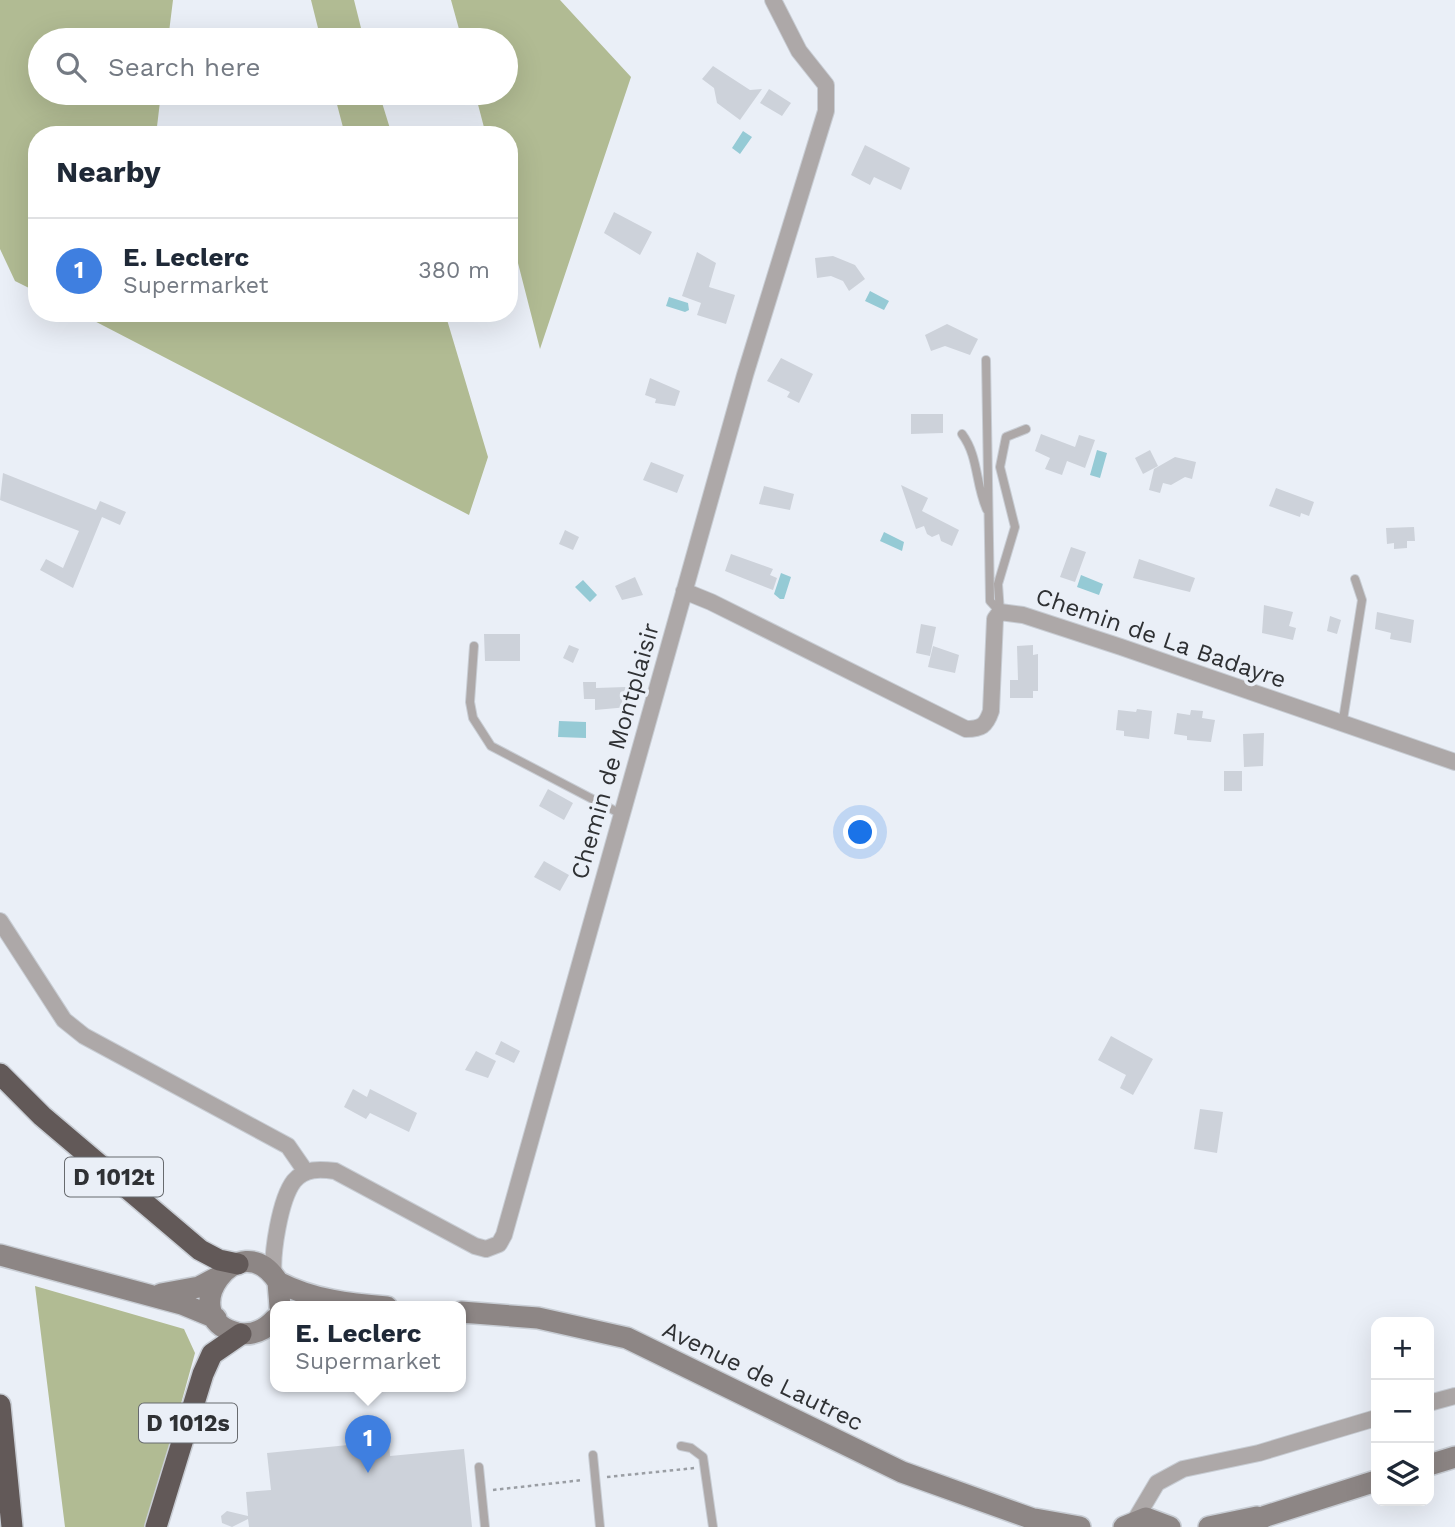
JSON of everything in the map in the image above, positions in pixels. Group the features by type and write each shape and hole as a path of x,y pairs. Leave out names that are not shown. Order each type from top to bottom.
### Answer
{"highway":[{"name":"D 1012t","path":"0,1074 42,1116 200,1250 219,1260 244,1263"},
{"name":"D 1012s","path":"156,1527 203,1374 212,1354 242,1334"},
{"path":"0,1405 12,1527"}],"main road":[{"path":"10,1258 182,1304 216,1318 231,1331 242,1334 261,1331 270,1323"},
{"path":"141,1294 182,1291 216,1278 244,1263 260,1265 276,1280 300,1293 333,1301"},
{"path":"216,1278 210,1298 216,1318"},
{"path":"276,1280 279,1301"},
{"name":"Avenue de Lautrec","path":"466,1312 538,1318 627,1338 902,1472 1041,1523 1080,1527"},
{"path":"1434,1463 1455,1457"},
{"path":"1209,1527 1266,1516 1371,1483"},
{"path":"1244,1527 1266,1516"},
{"path":"1130,1524 1164,1523"}],"street":[{"name":"Chemin de Montplaisir","path":"306,1172 320,1169 335,1171 475,1246 485,1249 499,1244 504,1235 745,375 826,111 826,85 799,51 773,0"},
{"name":"Chemin de La Badayre","path":"684,591 966,729 979,729 987,722 991,711 995,619 1000,612 1023,615 1180,666 1342,726 1455,762"},
{"path":"0,921 64,1020 84,1036 288,1146 306,1172 295,1180 288,1193 275,1244 276,1280"},
{"path":"244,1263 263,1257 275,1244"},
{"path":"1434,1402 1455,1396"},
{"path":"1130,1524 1157,1483 1184,1469 1259,1453 1371,1419"},
{"path":"1154,1490 1164,1523"}],"lane":[{"path":"986,360 990,601 1000,612"},
{"path":"1000,612 998,584 1016,527 1000,467 1006,437 1026,429"},
{"path":"962,433 974,450 979,491 989,513"},
{"path":"1342,726 1362,600 1355,579"},
{"path":"474,646 470,702 482,735 491,746 621,814"},
{"path":"681,1447 691,1448 703,1458 713,1527"},
{"path":"593,1455 600,1527"},
{"path":"479,1467 485,1527"}],"green space":[{"path":"0,0 173,0 170,28 28,28 28,105 160,105 157,126 28,126 28,288 15,281 0,249"},
{"path":"311,0 354,0 361,28 318,28"},
{"path":"451,0 560,0 631,77 540,349 518,263 518,126 484,126 478,105 518,105 518,28 459,28"},
{"path":"337,105 383,105 389,126 343,126"},
{"path":"96,322 448,322 488,457 469,515"},
{"path":"35,1286 184,1329 195,1353 147,1527 65,1527"}],"water":[{"path":"743,131 752,137 740,154 732,148"},
{"path":"870,291 889,301 884,310 865,301"},
{"path":"669,297 688,303 689,310 685,312 666,306"},
{"path":"1097,450 1107,453 1100,478 1090,475"},
{"path":"884,532 904,542 902,551 880,541"},
{"path":"781,573 791,577 784,599 774,594"},
{"path":"1081,575 1103,584 1099,595 1077,587"},
{"path":"583,580 597,595 590,602 575,587"},
{"path":"559,721 586,722 586,738 558,737"}],"building":[{"path":"713,66 750,90 762,89 740,120 717,103 714,88 702,79"},
{"path":"769,89 791,103 782,116 760,103"},
{"path":"865,145 910,168 901,190 874,177 870,185 851,175"},
{"path":"614,212 652,232 640,255 604,233"},
{"path":"697,252 716,263 709,287 735,295 726,324 697,315 701,303 682,296"},
{"path":"833,256 855,265 865,279 849,291 843,281 831,276 817,278 815,258"},
{"path":"947,324 978,339 970,355 945,346 931,351 925,335"},
{"path":"781,358 813,374 799,403 787,397 790,392 767,381"},
{"path":"650,378 680,391 675,406 655,403 656,399 645,395"},
{"path":"911,414 943,414 943,433 911,434"},
{"path":"1041,434 1075,447 1079,435 1095,440 1085,468 1067,461 1062,475 1045,469 1050,458 1035,451"},
{"path":"1150,450 1158,466 1143,474 1135,458"},
{"path":"1175,457 1196,462 1192,479 1185,477 1171,485 1163,483 1160,493 1149,490 1154,469"},
{"path":"651,462 684,475 677,493 643,480"},
{"path":"3,473 96,510 100,501 126,512 120,525 102,517 73,588 40,570 46,559 63,568 79,531 0,500"},
{"path":"901,485 928,498 922,511 959,530 952,546 941,541 939,534 932,537 927,534 924,526 916,529"},
{"path":"764,486 794,494 790,510 759,504"},
{"path":"1276,488 1314,502 1309,516 1301,513 1300,517 1269,506"},
{"path":"1414,527 1415,541 1407,541 1407,548 1394,549 1394,543 1387,544 1386,528"},
{"path":"565,530 579,537 573,550 559,544"},
{"path":"1071,547 1086,552 1075,582 1060,577"},
{"path":"731,554 773,569 770,575 777,578 773,590 725,571"},
{"path":"1139,559 1195,578 1190,592 1133,578"},
{"path":"635,577 643,595 622,600 615,586"},
{"path":"1264,605 1293,612 1289,626 1296,628 1293,640 1262,633"},
{"path":"1377,612 1414,620 1411,643 1390,639 1391,633 1375,629"},
{"path":"1330,616 1341,620 1337,634 1327,631"},
{"path":"921,624 936,627 930,656 916,653"},
{"path":"484,634 520,634 520,661 485,661"},
{"path":"569,645 579,649 573,663 563,658"},
{"path":"1033,645 1033,655 1038,654 1038,691 1033,691 1033,698 1010,698 1010,680 1018,680 1017,646"},
{"path":"933,646 959,655 955,673 928,667"},
{"path":"583,682 596,682 596,688 626,687 628,707 595,710 595,699 584,699"},
{"path":"1137,709 1152,711 1149,739 1124,736 1124,731 1116,730 1118,710 1136,712"},
{"path":"1191,710 1203,711 1202,718 1215,720 1211,742 1187,740 1187,736 1174,734 1177,713 1190,715"},
{"path":"1264,733 1263,766 1244,767 1243,734"},
{"path":"1224,771 1242,771 1242,791 1224,791"},
{"path":"548,789 573,803 564,820 539,806"},
{"path":"544,861 569,875 560,891 534,877"},
{"path":"1111,1036 1153,1059 1133,1095 1120,1088 1126,1075 1098,1060"},
{"path":"501,1041 520,1051 514,1063 495,1054"},
{"path":"476,1051 496,1061 488,1078 465,1070"},
{"path":"353,1089 367,1097 370,1089 417,1113 409,1132 370,1113 366,1119 344,1107"},
{"path":"1200,1109 1223,1112 1217,1153 1194,1149"},
{"path":"389,1441 390,1456 464,1449 472,1527 249,1527 248,1519 232,1527 222,1523 221,1516 227,1511 248,1516 246,1492 271,1490 267,1453"}],"place":[{"name":"E. Leclerc","path":"368,1473"}]}
